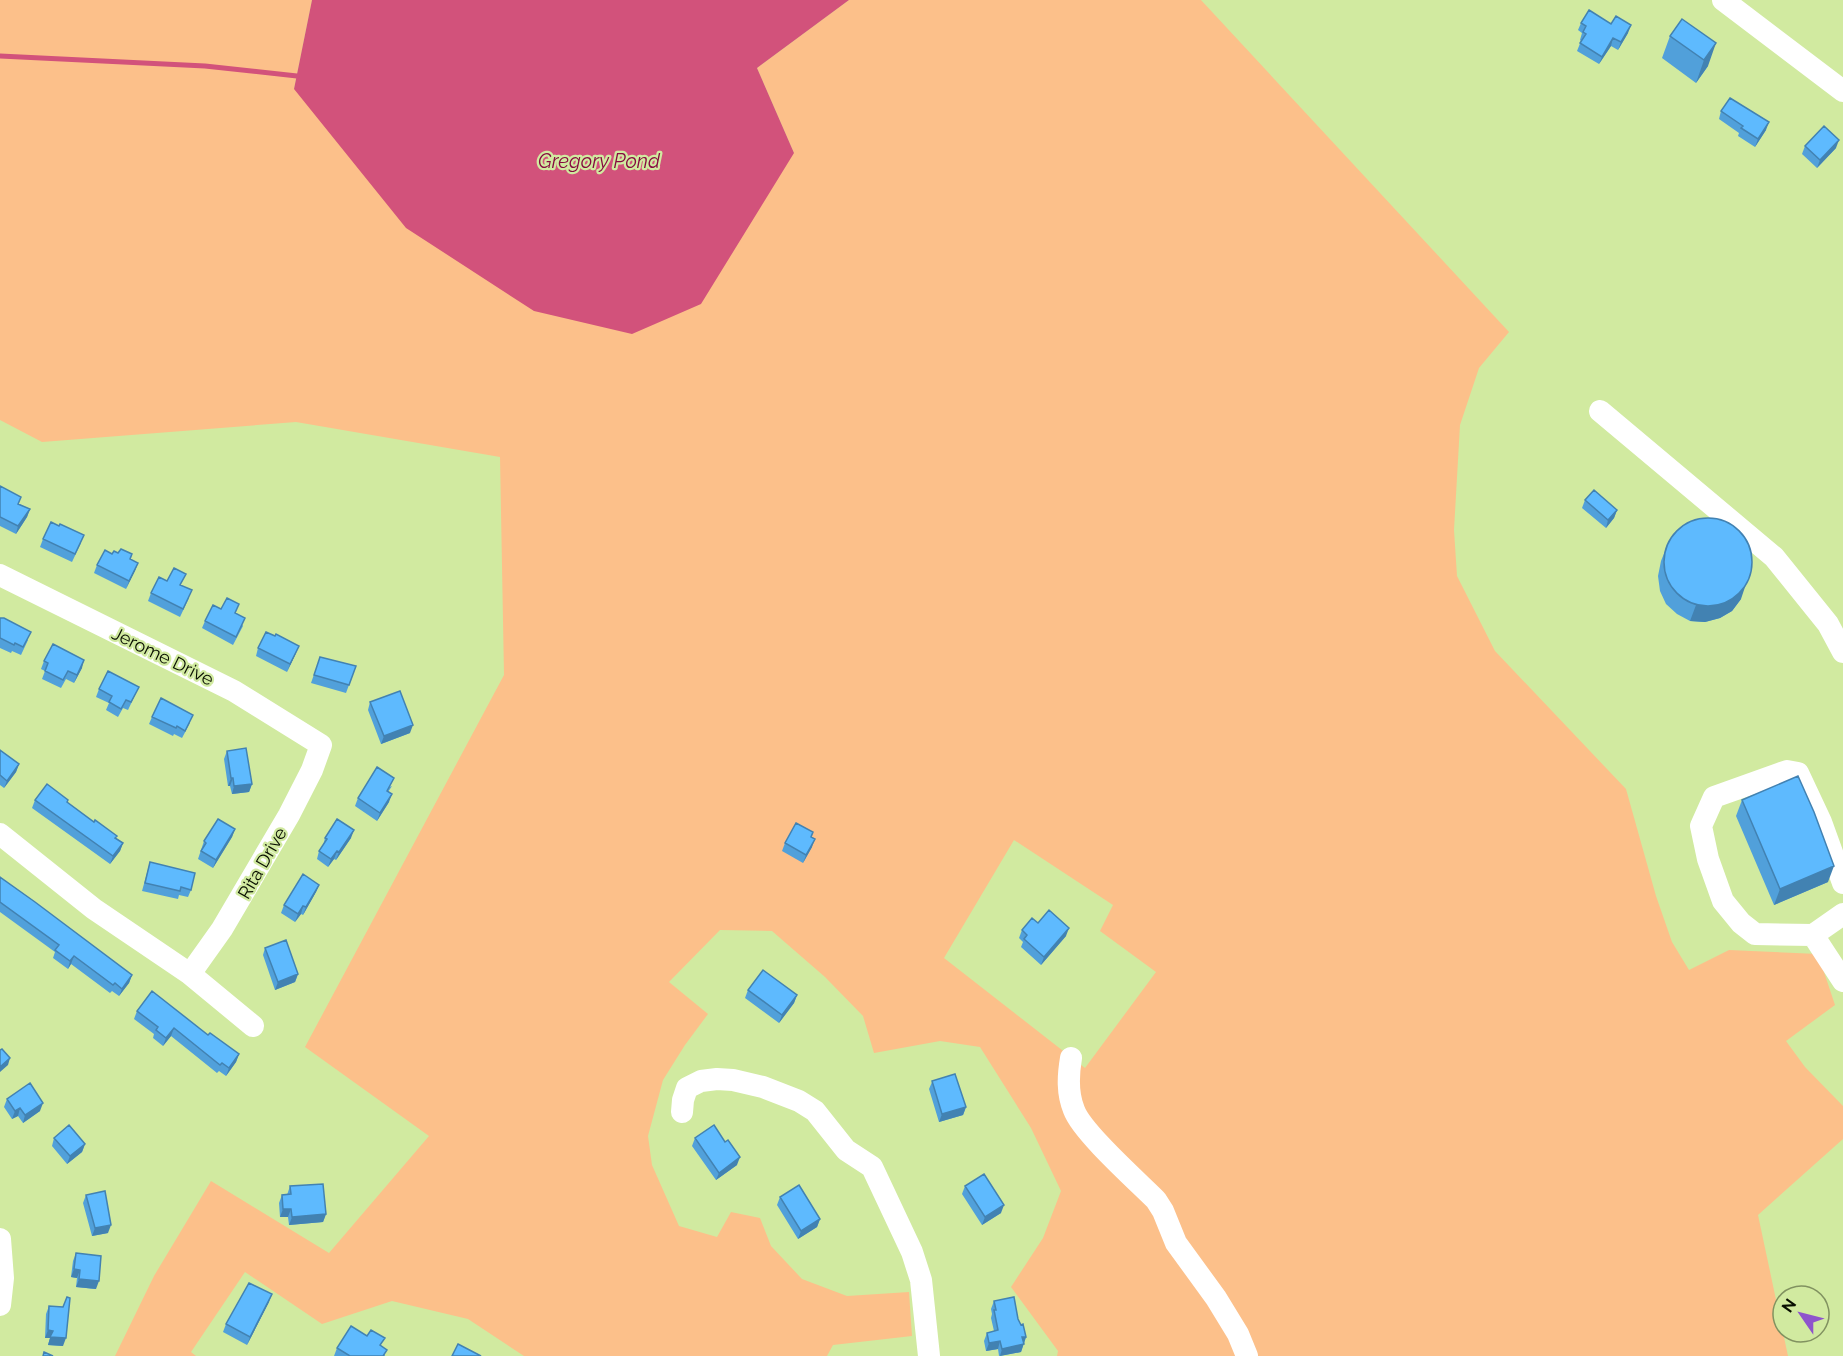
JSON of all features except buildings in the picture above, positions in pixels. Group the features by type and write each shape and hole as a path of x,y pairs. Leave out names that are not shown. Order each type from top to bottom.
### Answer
{"street":[{"path":"1723,0 1843,91"},
{"path":"1600,411 1774,557 1828,624 1843,652"},
{"name":"Jerome Drive","path":"0,575 234,691 321,745"},
{"name":"Rita Drive","path":"190,974 222,929 290,815 312,770 321,745"},
{"path":"1843,883 1821,822 1798,773 1787,771 1714,797 1701,826 1708,860 1723,901 1741,923 1755,934 1813,935 1843,915"},
{"path":"0,834 94,909 190,974 253,1026"},
{"path":"1813,935 1843,981"},
{"path":"1071,1058 1068,1071 1069,1092 1074,1112 1085,1127 1156,1200 1176,1243 1216,1298 1238,1334 1247,1356"},
{"path":"682,1112 685,1092 690,1085 717,1079 764,1087 799,1101 815,1111 846,1150 872,1167 912,1252 921,1280 929,1356"},
{"path":"0,1239 3,1278 0,1305"}],"shaded area":[{"path":"0,0 312,0 294,89 794,153 757,68 849,0 1201,0 1509,332 1479,368 1460,425 1454,530 1457,576 1495,651 1626,789 1656,896 1672,942 1689,970 1729,950 1818,954 1835,1005 1786,1041 1805,1067 1843,1106 1843,1139 1758,1215 1773,1284 1771,1344 1785,1344 1788,1356 1057,1356 1058,1351 1011,1287 1043,1238 1061,1191 1031,1128 980,1047 940,1041 874,1053 863,1016 825,977 772,931 720,930 669,982 708,1014 663,1080 648,1136 652,1165 679,1226 717,1237 731,1212 760,1218 771,1246 802,1279 847,1296 909,1292 912,1336 833,1345 827,1356 524,1356 468,1319 392,1301 322,1324 245,1272 191,1352 196,1356 115,1356 154,1276 211,1181 329,1253 429,1136 305,1047 504,675 500,457 296,422 42,442 0,420","holes":["1014,840 1113,905 1100,931 1156,972 1085,1068 944,958"]}],"water":[{"name":"Gregory Pond","path":"312,0 849,0 757,68 794,153 701,304 632,334 534,311 406,228 294,89"}],"waterway":[{"path":"0,56 205,66 297,76"}]}
